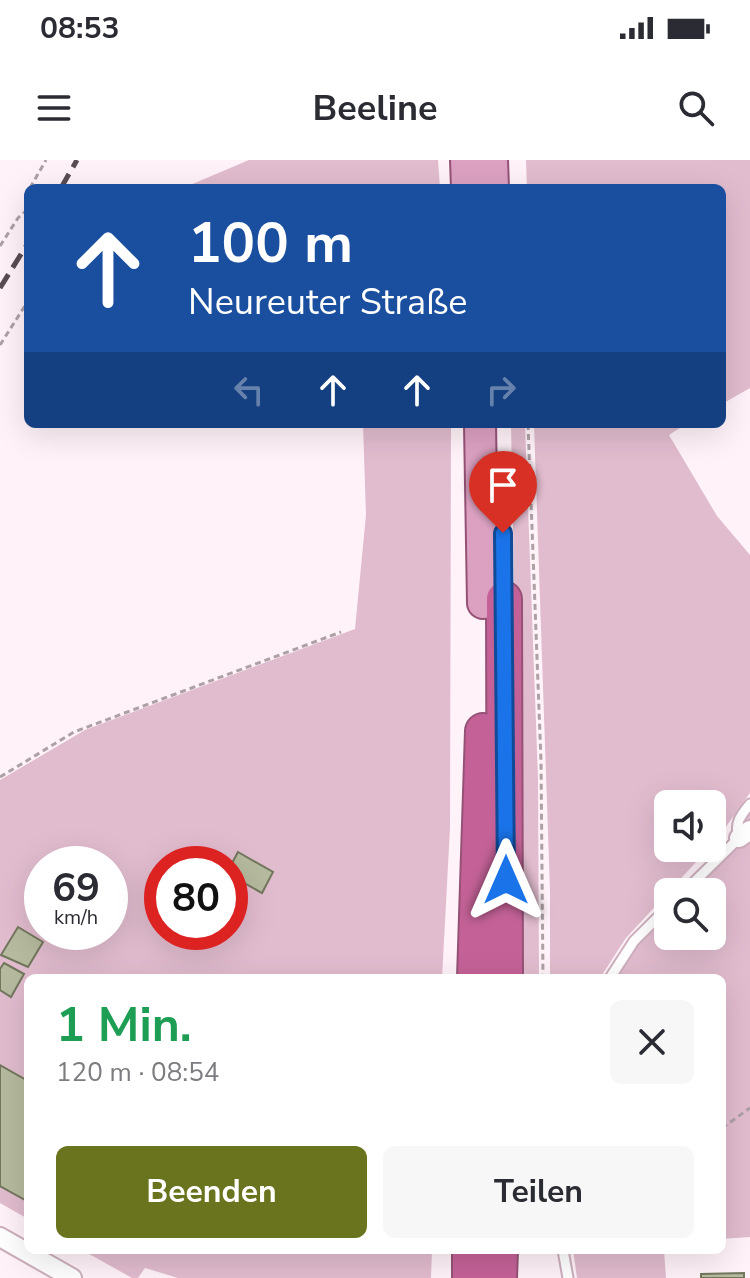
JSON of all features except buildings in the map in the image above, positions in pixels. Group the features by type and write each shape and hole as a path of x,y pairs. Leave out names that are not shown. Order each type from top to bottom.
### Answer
{"highway":[{"path":"475,974 483,756 494,601"},
{"path":"494,601 505,974"},
{"path":"470,1254 470,1278"},
{"path":"499,1278 500,1254"}],"main road":[{"path":"466,160 467,184"},
{"path":"492,160 493,184"},
{"path":"480,428 494,601"},
{"path":"494,601 500,428"}],"street":[{"path":"0,1237 24,1251"},
{"path":"30,1254 72,1278"}],"lane":[{"path":"699,878 745,834 736,829 738,819 750,804"},
{"path":"613,974 634,941 654,921"},
{"path":"564,1254 568,1278"}],"path":[{"path":"32,184 46,160"},
{"path":"0,246 24,211"},
{"path":"0,345 24,307"},
{"path":"528,428 541,761 543,974"},
{"path":"0,777 74,732 341,632"},
{"path":"726,1125 750,1108"}],"shaded area":[{"path":"249,160 438,160 440,184 192,184"},
{"path":"526,160 750,160 750,388 726,402 726,184 527,184"},
{"path":"363,428 451,428 450,828 442,974 24,974 24,1217 0,1203 0,780 85,730 355,629 366,515"},
{"path":"511,428 525,428 538,778 539,974 522,974"},
{"path":"534,428 680,428 669,435 717,516 750,555 750,793 726,826 726,790 654,790 654,862 696,862 681,878 654,878 654,908 626,938 603,974 550,974 550,891"},
{"path":"750,804 750,1237 726,1239 726,974 613,974 634,941 654,921 654,950 726,950 726,878 698,878 715,862 726,862 726,851 739,838 736,829"},
{"path":"89,1254 432,1254 431,1278 178,1278 145,1268 138,1278 132,1278"},
{"path":"574,1254 664,1254 666,1278 577,1278"}],"railway":[{"path":"63,184 77,160"},
{"path":"0,288 24,249"}],"route":[{"path":"503,533 506,880"}]}
